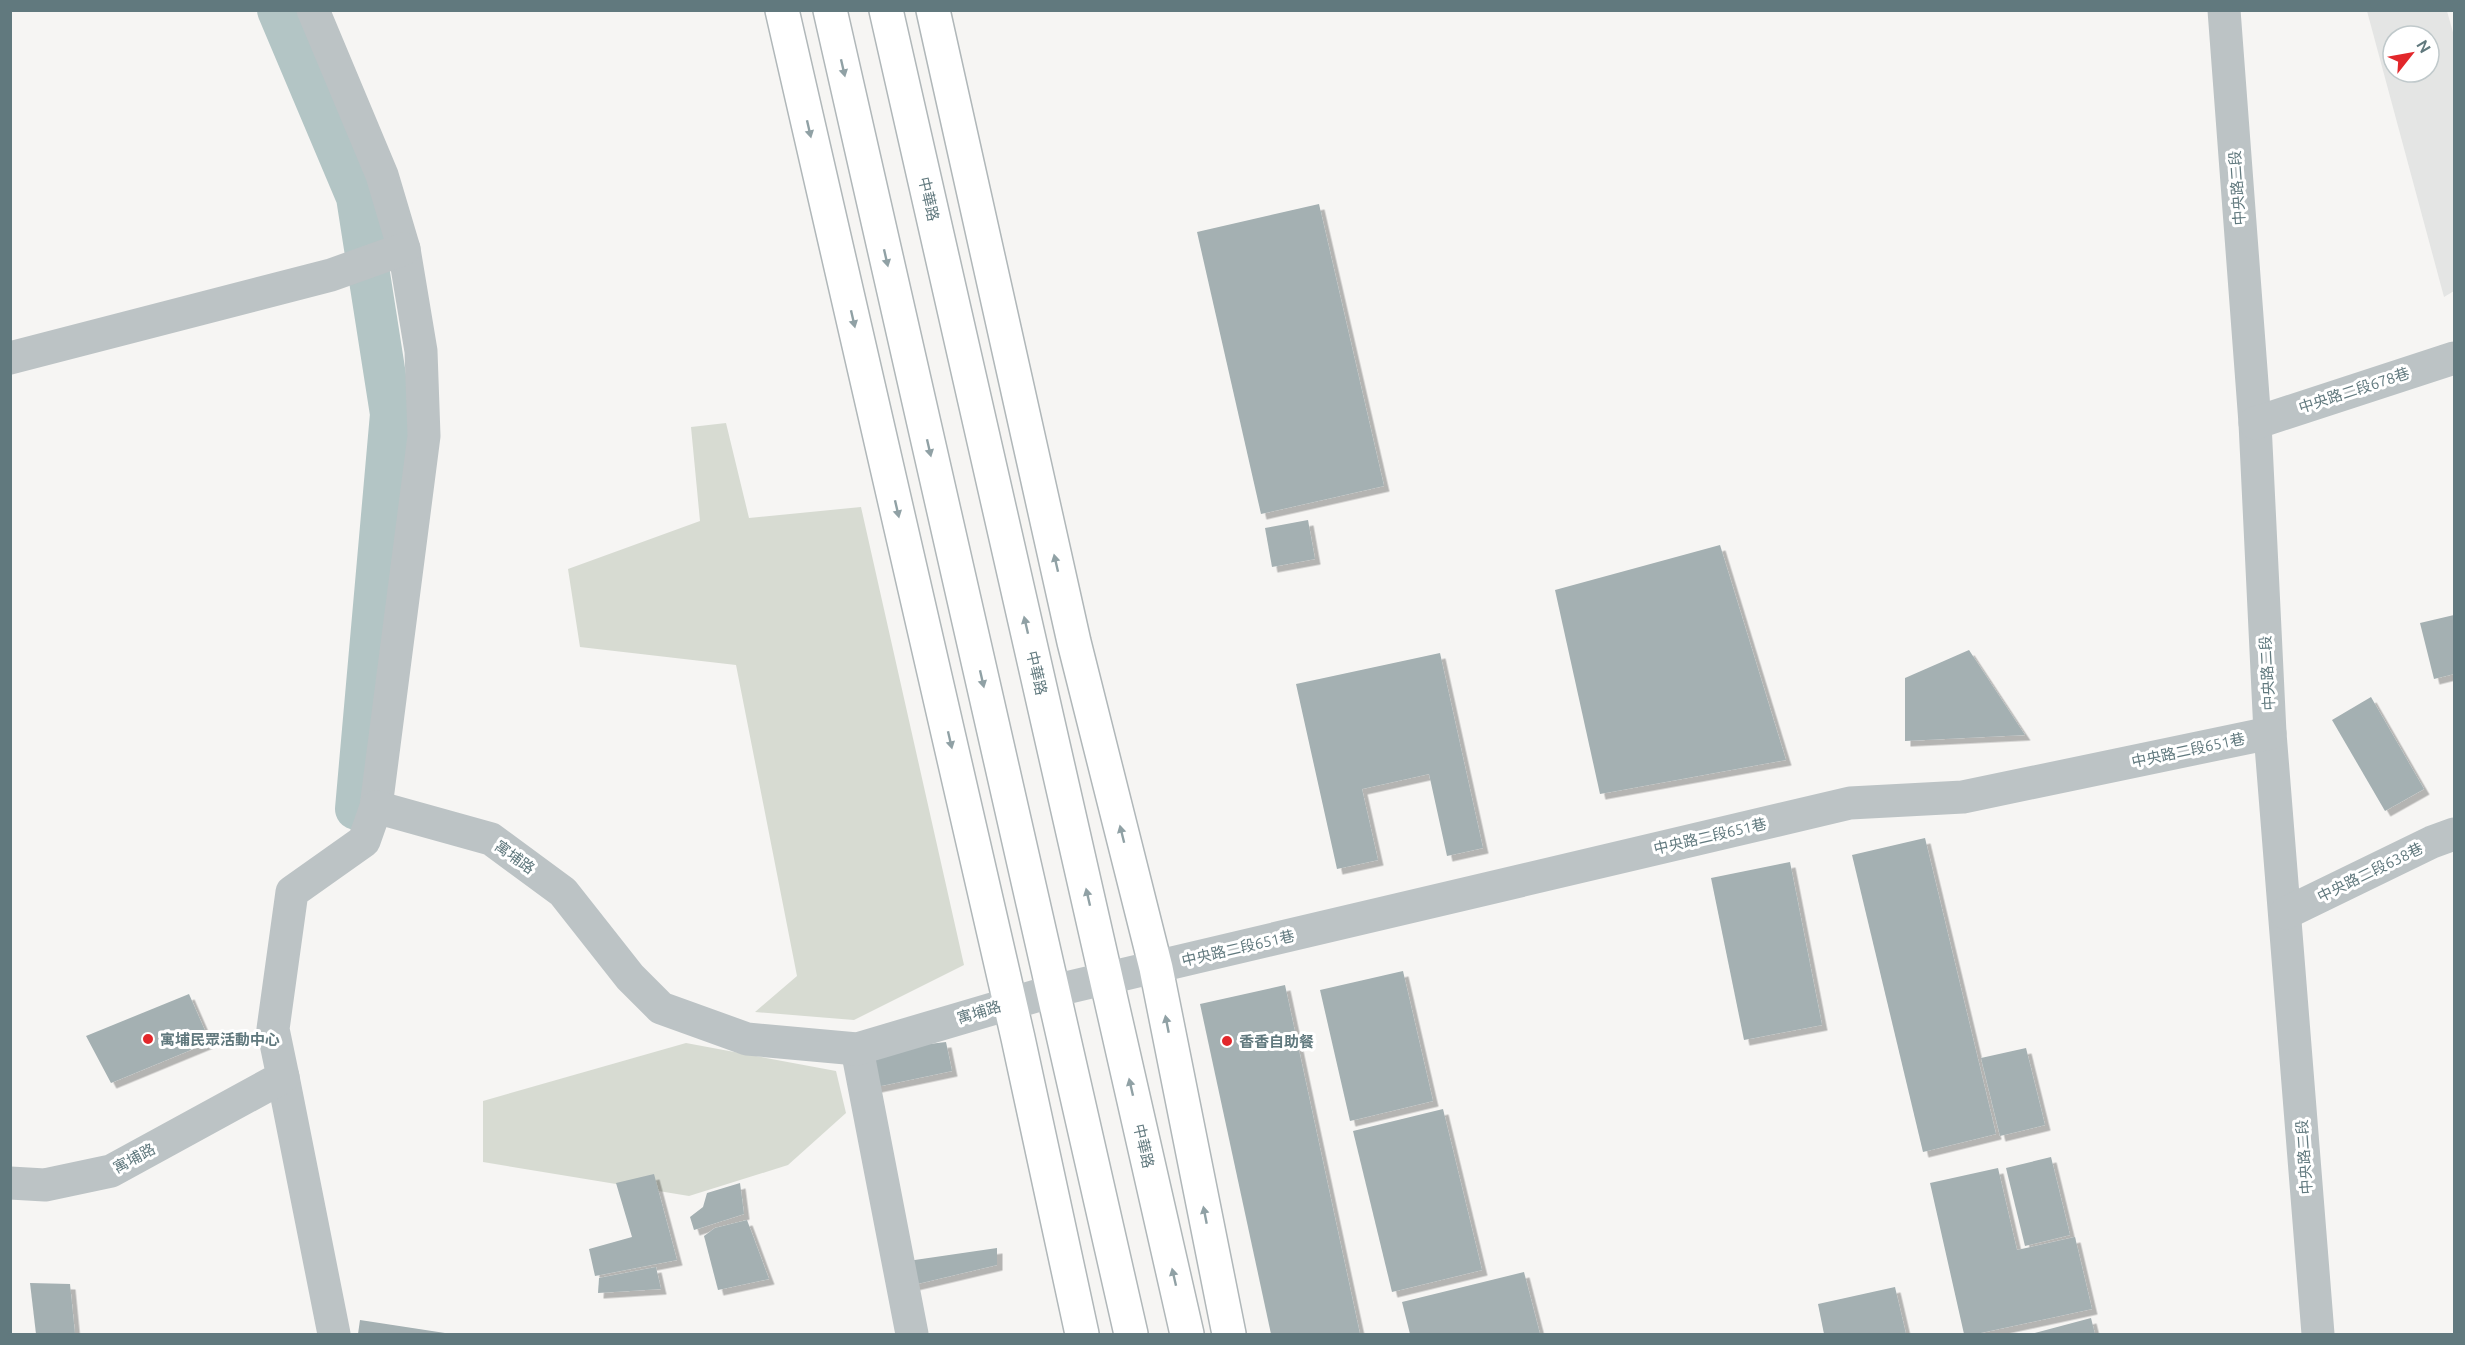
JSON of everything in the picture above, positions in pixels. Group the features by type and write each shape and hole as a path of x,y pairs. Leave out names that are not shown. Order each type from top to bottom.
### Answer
{"main road":[{"path":"782,10 1010,1003 1082,1335"},
{"path":"830,10 1131,1335"},
{"name":"中華路","path":"886,10 1187,1335"},
{"path":"933,10 1074,642 1156,968 1229,1335"}],"street":[{"path":"313,10 382,175 404,249 421,351 424,436 376,807 363,841 292,892 273,1029 334,1335"},
{"name":"中央路二段","path":"2224,10 2255,423 2270,733 2318,1335"},
{"path":"10,358 331,275 404,249"},
{"name":"中央路二段678巷","path":"2255,423 2454,358"},
{"name":"中央路二段651巷","path":"1156,968 1850,803 1963,797 2270,733"},
{"name":"寓埔路","path":"376,807 491,839 563,892 630,977 662,1008 747,1039 857,1049 1053,991 1156,968"},
{"name":"中央路二段638巷","path":"2286,913 2432,842 2454,834"},
{"path":"857,1049 912,1335"},
{"name":"寓埔路","path":"10,1183 45,1185 111,1171 283,1077"}],"shaded area":[{"path":"2367,11 2447,11 2454,36 2454,291 2444,297 2387,84 2441,84 2441,24 2381,24 2381,63"},
{"path":"726,423 749,518 861,507 964,965 854,1020 755,1012 797,976 736,665 580,647 568,569 700,521 691,427"},
{"path":"686,1043 836,1071 846,1113 788,1165 689,1196 483,1162 483,1101"}],"building":[{"path":"1319,204 1384,486 1261,514 1197,232"},
{"path":"1308,520 1315,559 1272,567 1265,528"},
{"path":"1720,545 1786,760 1600,794 1555,590"},
{"path":"2454,615 2454,674 2434,679 2420,623"},
{"path":"1969,650 2025,735 1905,741 1905,678"},
{"path":"1440,653 1483,848 1447,856 1429,774 1362,789 1378,860 1337,869 1296,684"},
{"path":"2371,697 2424,789 2385,811 2332,720"},
{"path":"1925,838 1996,1134 1923,1152 1852,855"},
{"path":"1790,862 1822,1025 1744,1040 1711,878"},
{"path":"1403,971 1433,1101 1350,1121 1320,990"},
{"path":"1285,985 1360,1334 1271,1334 1200,1004"},
{"name":"寓埔民眾活動中心","path":"189,994 210,1042 111,1083 86,1036"},
{"path":"946,1042 952,1071 862,1090 853,1053"},
{"path":"2026,1048 2045,1125 2000,1136 1981,1058"},
{"path":"1443,1109 1482,1270 1392,1292 1353,1131"},
{"path":"2051,1157 2070,1235 2025,1246 2006,1168"},
{"path":"1998,1168 2017,1250 2075,1237 2092,1309 1976,1334 1964,1334 1930,1183"},
{"path":"654,1174 677,1260 595,1276 589,1249 632,1237 616,1183"},
{"path":"740,1183 744,1214 694,1230 690,1217 703,1207 707,1193"},
{"path":"747,1220 769,1279 718,1290 704,1236 715,1228"},
{"path":"997,1248 997,1265 913,1285 901,1262"},
{"path":"656,1267 661,1289 598,1293 599,1278"},
{"path":"1524,1272 1540,1334 1410,1334 1402,1302"},
{"path":"30,1283 70,1284 75,1334 36,1334"},
{"path":"1895,1287 1906,1334 1824,1334 1818,1304"},
{"path":"2091,1318 2095,1334 2031,1334"},
{"path":"360,1320 445,1333 358,1334"}],"waterway":[{"path":"278,10 357,197 391,414 356,809"}],"place":[{"name":"寓埔民眾活動中心","path":"148,1039"},
{"name":"香香自助餐","path":"1227,1041"}]}
